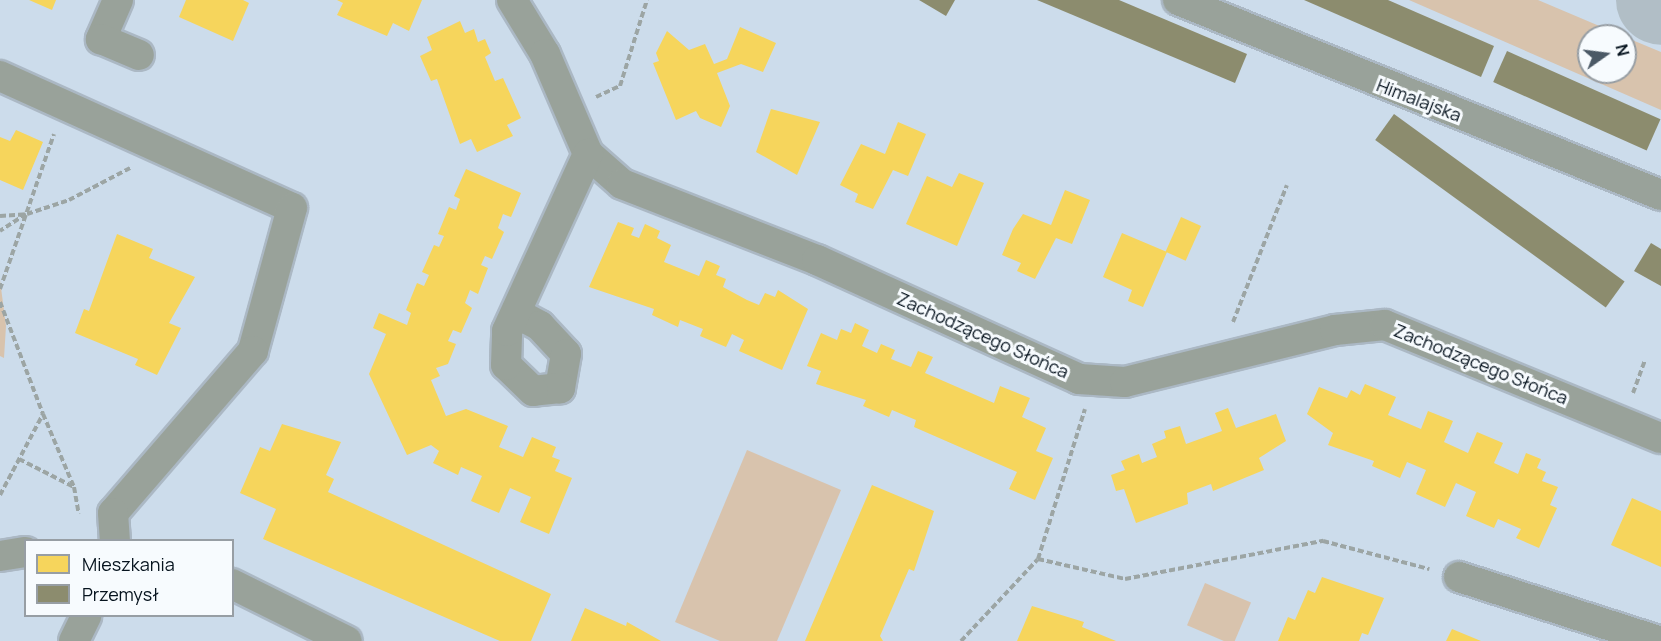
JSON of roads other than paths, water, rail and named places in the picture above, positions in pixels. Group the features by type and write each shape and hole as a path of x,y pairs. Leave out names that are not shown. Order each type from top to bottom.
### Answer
{"street":[{"path":"118,0 101,39 139,55"},
{"name":"Zachodzącego Słońca","path":"512,0 569,110 588,154 622,184 817,260 1079,379 1125,382 1335,330 1386,325 1661,438"},
{"name":"Himalajska","path":"1178,0 1661,195"},
{"path":"0,76 65,102 292,208 253,351 113,513 115,539"},
{"path":"516,313 588,154"},
{"path":"0,555 24,552"},
{"path":"1459,577 1658,641"},
{"path":"234,585 347,641"},
{"path":"74,641 85,617"}]}
